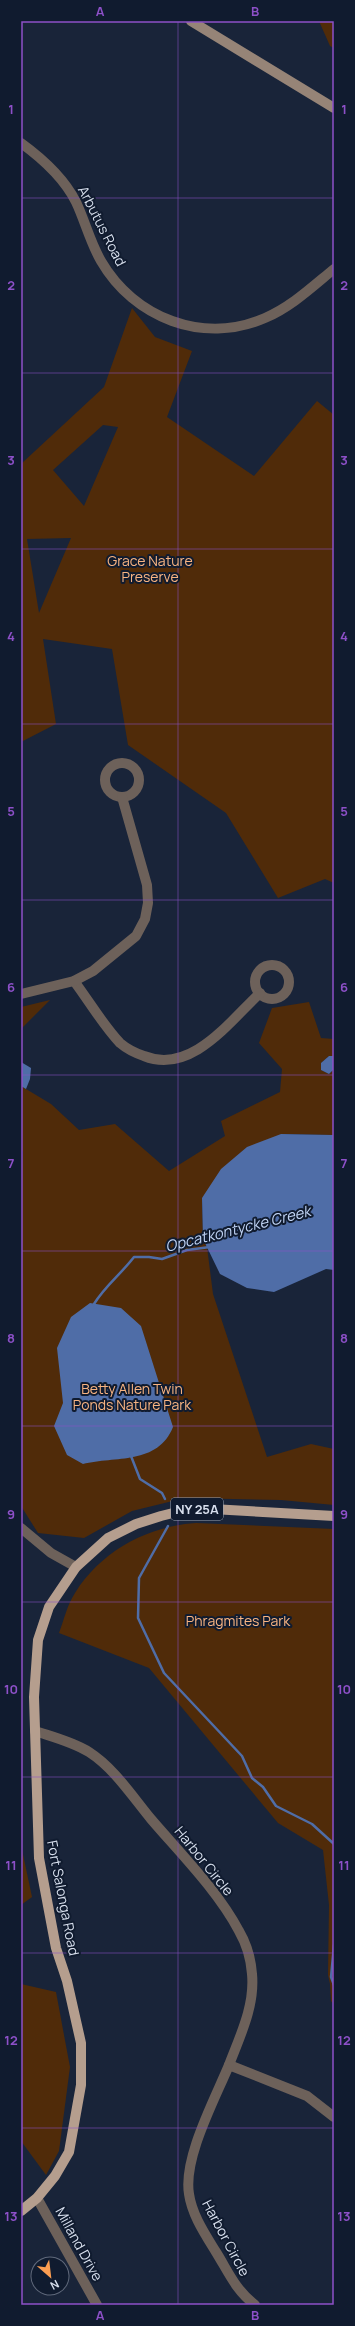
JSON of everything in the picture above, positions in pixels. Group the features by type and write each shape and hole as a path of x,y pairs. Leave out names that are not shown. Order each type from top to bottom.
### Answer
{"main road":[{"path":"191,21 334,108"},
{"name":"Fort Salonga Road","path":"21,2211 37,2198 54,2176 69,2152 81,2085 81,2043 76,2014 56,1948 38,1858 34,1697 38,1640 48,1607 76,1568 108,1538 136,1524 185,1510 334,1516"}],"street":[{"name":"Arbutus Road","path":"21,143 44,161 61,180 76,202 101,261 122,290 149,309 180,325 205,329 231,327 264,318 290,304 333,272"},
{"path":"21,994 74,981 113,957 136,936 145,919 148,903 147,885 122,797"},
{"path":"74,981 120,1043 132,1052 163,1062 182,1058 196,1051 260,993"},
{"path":"21,1528 51,1554 76,1568"},
{"name":"Harbor Circle","path":"35,1731 89,1752 108,1767 192,1867 240,1931 248,1952 252,1974 252,1992 248,2015 193,2156 188,2175 189,2195 202,2228 241,2294 255,2305"},
{"path":"229,2065 307,2096 334,2117"},
{"name":"Milland Drive","path":"37,2198 97,2305"}],"green space":[{"path":"319,21 334,21 334,48 330,46"},
{"name":"Grace Nature Preserve","path":"132,308 155,337 192,351 167,417 254,476 317,401 334,415 334,883 325,879 278,898 226,813 128,745 112,649 43,639 56,724 21,742 21,464 104,387","holes":["103,425 118,427 84,506 53,470","71,538 39,613 27,539"]},
{"path":"50,1000 21,1029 21,1007"},
{"name":"Betty Allen Twin Ponds Nature Park","path":"309,1002 321,1038 334,1039 334,1056 329,1056 321,1063 321,1070 329,1074 334,1069 334,1135 281,1134 202,1198 203,1239 207,1247 213,1294 267,1457 311,1444 334,1449 334,1505 281,1500 185,1498 132,1511 84,1538 38,1533 21,1506 21,1175 23,1152 21,1149 21,1086 51,1104 79,1130 115,1124 169,1171 225,1136 221,1121 280,1092 282,1069 259,1043 272,1008"},
{"name":"Phragmites Park","path":"196,1523 334,1529 334,2005 331,2001 328,1975 329,1905 323,1850 278,1823 149,1668 59,1633 75,1593 98,1565 112,1553 143,1535 160,1529"},
{"path":"21,1845 32,1897 21,1905"},
{"path":"21,1984 56,1992 70,2067 59,2151 46,2175 21,2141"}],"water":[{"path":"329,1056 334,1056 334,1069 329,1074 321,1070 321,1063"},
{"path":"21,1062 31,1068 30,1079 26,1089 21,1086"},
{"path":"281,1134 334,1135 334,1270 326,1269 274,1292 247,1288 220,1274 203,1239 202,1198 221,1169 247,1147"},
{"path":"90,1303 121,1308 141,1326 173,1427 166,1439 157,1448 146,1453 134,1457 83,1464 67,1455 54,1426 63,1403 57,1348 71,1317"}],"waterway":[{"name":"Opcatkontycke Creek","path":"95,1307 94,1304 103,1291 134,1257 162,1259 187,1250 210,1247"},
{"name":"Opcatkontycke Creek","path":"131,1456 140,1479 162,1493 165,1499"},
{"name":"Opcatkontycke Creek","path":"168,1526 139,1578 138,1618 164,1673 242,1756 252,1778 263,1787 276,1806 312,1824 334,1844"},
{"name":"Opcatkontycke Creek","path":"334,1945 331,1977 334,1985"}]}
